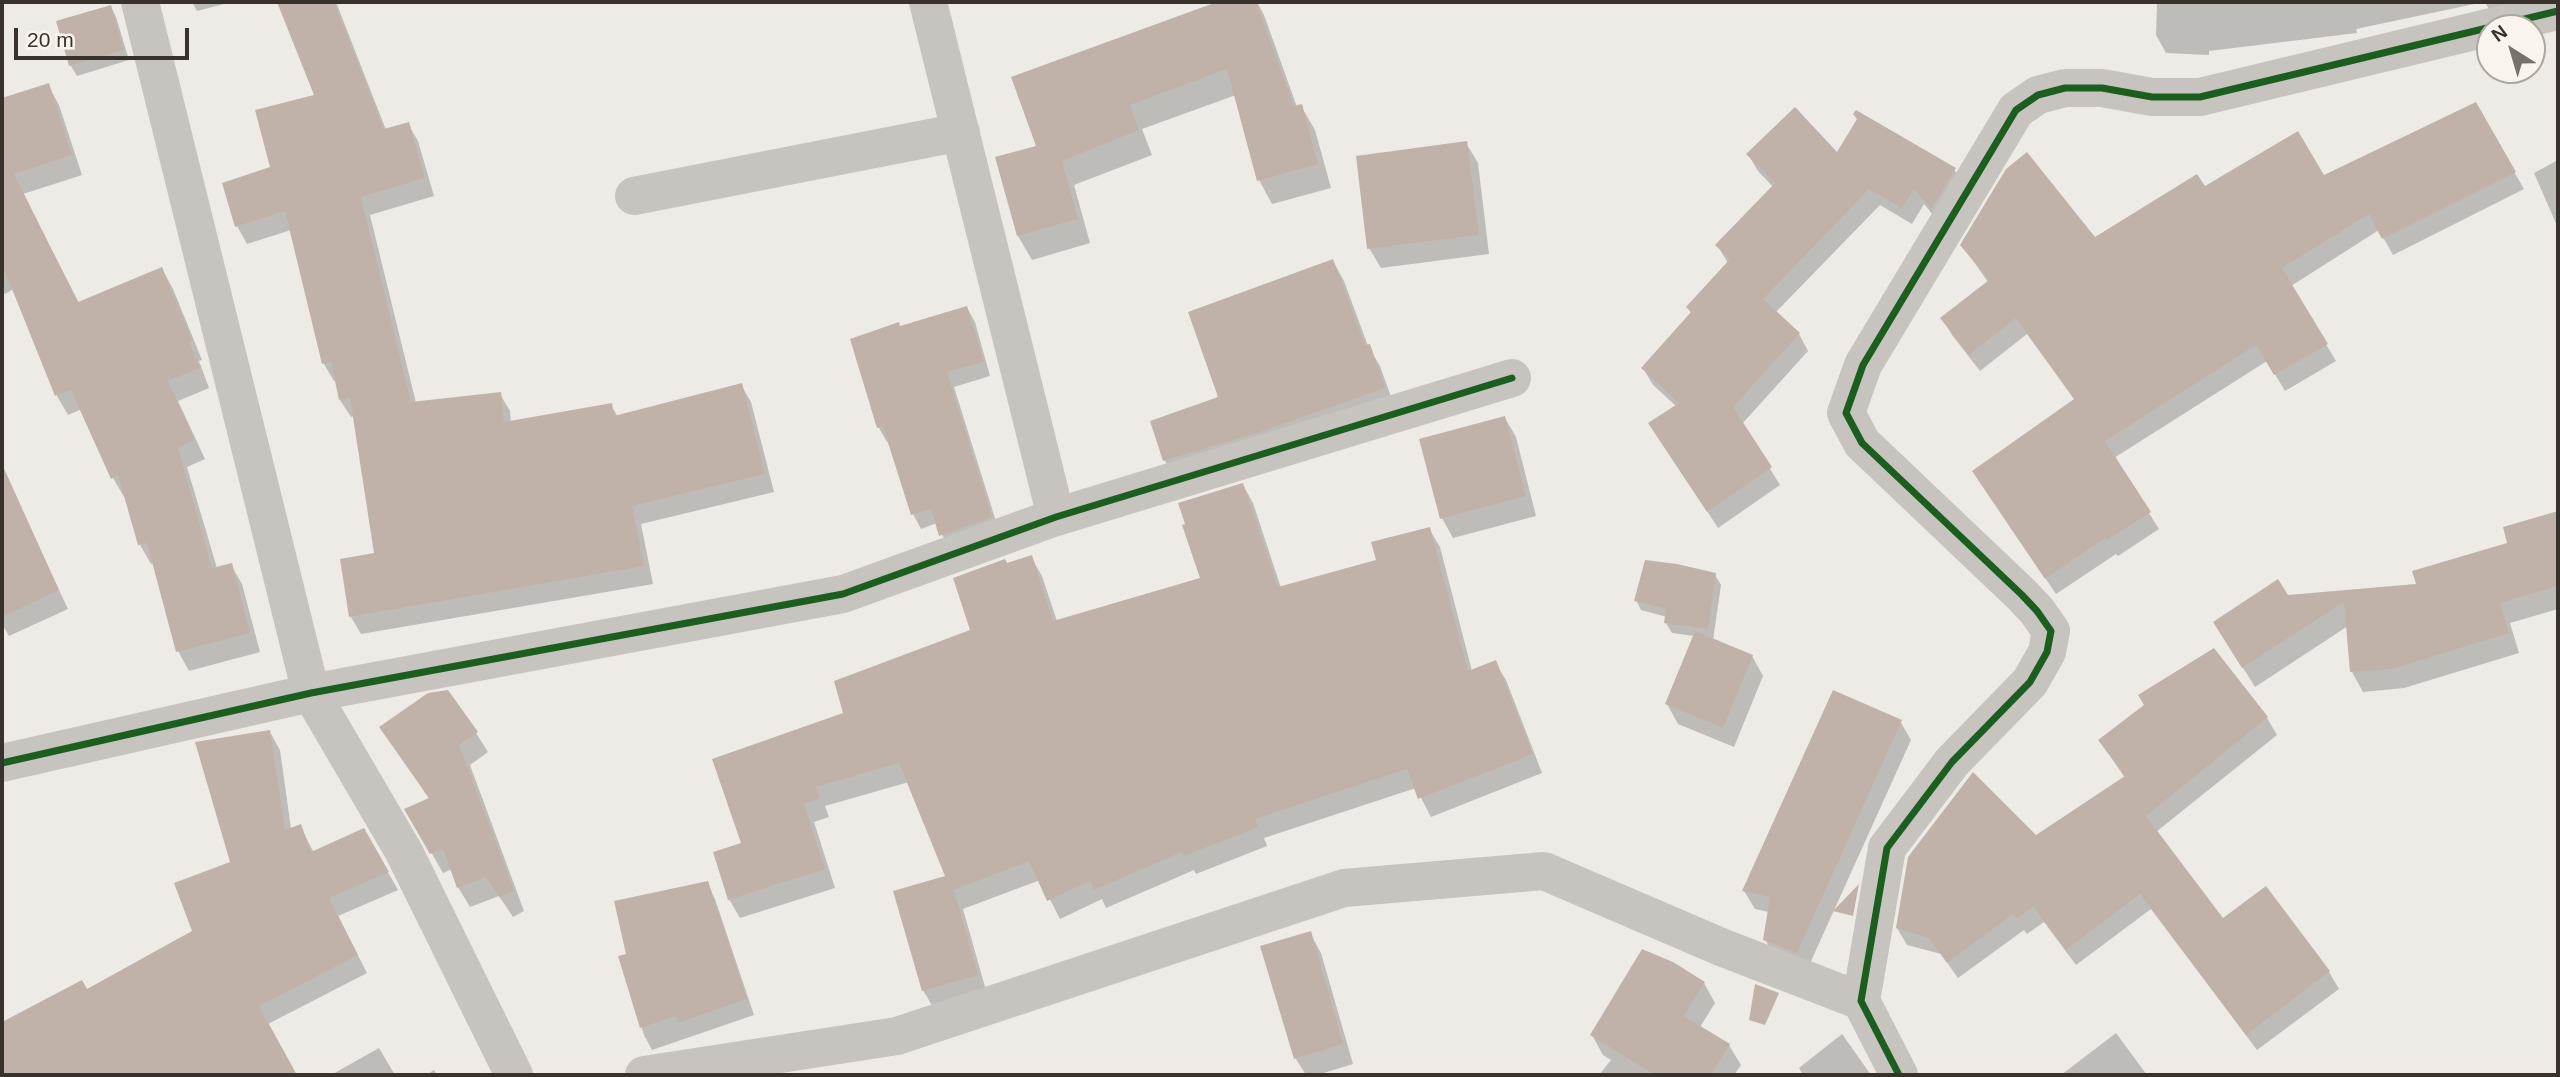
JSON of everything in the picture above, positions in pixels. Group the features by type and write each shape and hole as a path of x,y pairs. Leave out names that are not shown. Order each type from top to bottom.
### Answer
{"street":[{"path":"140,2 311,693 404,852 514,1075"},
{"path":"928,2 1056,517"},
{"path":"1899,1075 1861,1001 1887,848 1952,762 2029,682 2047,652 2050,631 2037,611 1862,443 1846,413 1863,365 2016,110 2038,96 2065,88 2102,88 2152,97 2200,97 2558,11"},
{"path":"634,196 961,132"},
{"path":"2,763 311,693 843,594 1056,517 1512,378"},
{"path":"644,1075 897,1036 1344,888 1544,871 1721,947 1861,1001"}],"building":[{"path":"277,2 334,2 384,129 409,122 425,178 361,197 411,402 501,392 504,422 612,403 614,416 742,383 765,474 632,506 644,566 349,617 340,559 374,553 350,398 339,400 331,362 322,364 285,211 235,227 222,183 270,167 255,110 314,95"},
{"path":"1217,2 1256,2 1294,106 1302,104 1318,164 1257,181 1227,69 1130,105 1139,130 1062,161 1078,219 1017,236 995,157 1036,146 1011,77"},
{"path":"111,5 124,50 69,66 56,21"},
{"path":"49,83 72,155 14,174 78,302 162,267 192,340 189,342 200,368 168,381 195,440 178,448 212,568 232,563 250,633 176,652 147,543 138,545 118,475 111,479 71,390 55,396 2,264 2,98"},
{"path":"2476,102 2516,172 2382,239 2369,214 2282,268 2328,344 2274,375 2256,345 2105,441 2151,512 2107,540 2105,538 2045,579 1972,471 2074,399 2016,318 1969,355 1940,318 1989,280 1960,245 2006,169 2027,152 2095,237 2197,174 2205,186 2298,131 2324,175"},
{"path":"1795,107 1837,152 1857,119 1853,114 1856,110 1956,168 1931,209 1914,189 1902,208 1869,189 1763,299 1800,333 1733,407 1772,467 1707,512 1648,423 1679,403 1641,368 1691,312 1686,307 1730,259 1715,245 1775,183 1746,154"},
{"path":"1467,141 1479,235 1367,249 1356,156"},
{"path":"1333,259 1365,345 1370,344 1385,388 1260,432 1163,461 1150,421 1218,397 1188,312"},
{"path":"967,306 984,362 947,372 992,517 939,536 931,509 911,515 883,427 877,428 850,339 899,322 900,326"},
{"path":"1505,416 1526,496 1440,519 1419,439"},
{"path":"2,464 59,590 2,617"},
{"path":"1243,483 1278,587 1376,560 1371,542 1430,527 1468,671 1496,660 1533,754 1418,799 1407,769 1255,819 1258,827 1184,856 1182,852 1094,890 1090,881 1047,901 1029,861 954,890 978,975 922,991 893,891 945,876 899,763 816,787 820,798 804,804 825,869 728,900 713,852 741,843 712,759 843,713 834,681 970,630 953,578 1005,559 1007,563 1032,555 1053,621 1200,578 1182,525 1185,524 1178,503"},
{"path":"2558,511 2558,586 2500,603 2509,633 2392,669 2350,672 2344,602 2242,668 2213,622 2278,579 2288,595 2416,584 2412,571 2507,543 2503,527"},
{"path":"1645,560 1716,573 1708,629 1664,623 1666,609 1634,601"},
{"path":"1695,631 1753,655 1723,728 1665,704"},
{"path":"2214,648 2268,717 2146,816 2223,918 2266,886 2330,971 2246,1035 2140,894 2066,950 2033,906 2017,919 2013,914 1947,963 1929,938 1896,928 1908,857 1973,772 2036,835 2125,776 2098,740 2144,705 2138,695"},
{"path":"448,690 478,732 459,745 514,890 500,898 486,877 457,888 443,849 430,854 404,809 429,798 379,727 428,693"},
{"path":"1833,690 1902,720 1797,953 1763,940 1770,897 1742,891"},
{"path":"270,730 285,830 301,824 311,852 364,828 389,872 329,898 358,955 259,1006 297,1075 2,1075 2,1022 82,980 87,989 192,931 174,883 230,862 195,742"},
{"path":"708,881 747,999 678,1023 676,1016 640,1028 618,956 626,954 614,901"},
{"path":"1859,884 1853,916 1833,911"},
{"path":"1311,931 1343,1044 1294,1059 1260,946"},
{"path":"1642,949 1673,962 1705,982 1684,1016 1730,1044 1711,1075 1655,1075 1590,1035"},
{"path":"1755,984 1779,993 1765,1025 1749,1020"}],"cycle path":[{"path":"1899,1075 1861,1001 1887,848 1952,762 2030,682 2047,652 2051,631 2022,595 1862,443 1846,413 1863,365 2016,110 2038,95 2065,88 2102,88 2152,97 2200,97 2558,11"},
{"path":"2,763 311,693 843,594 1056,517 1512,378"}]}
